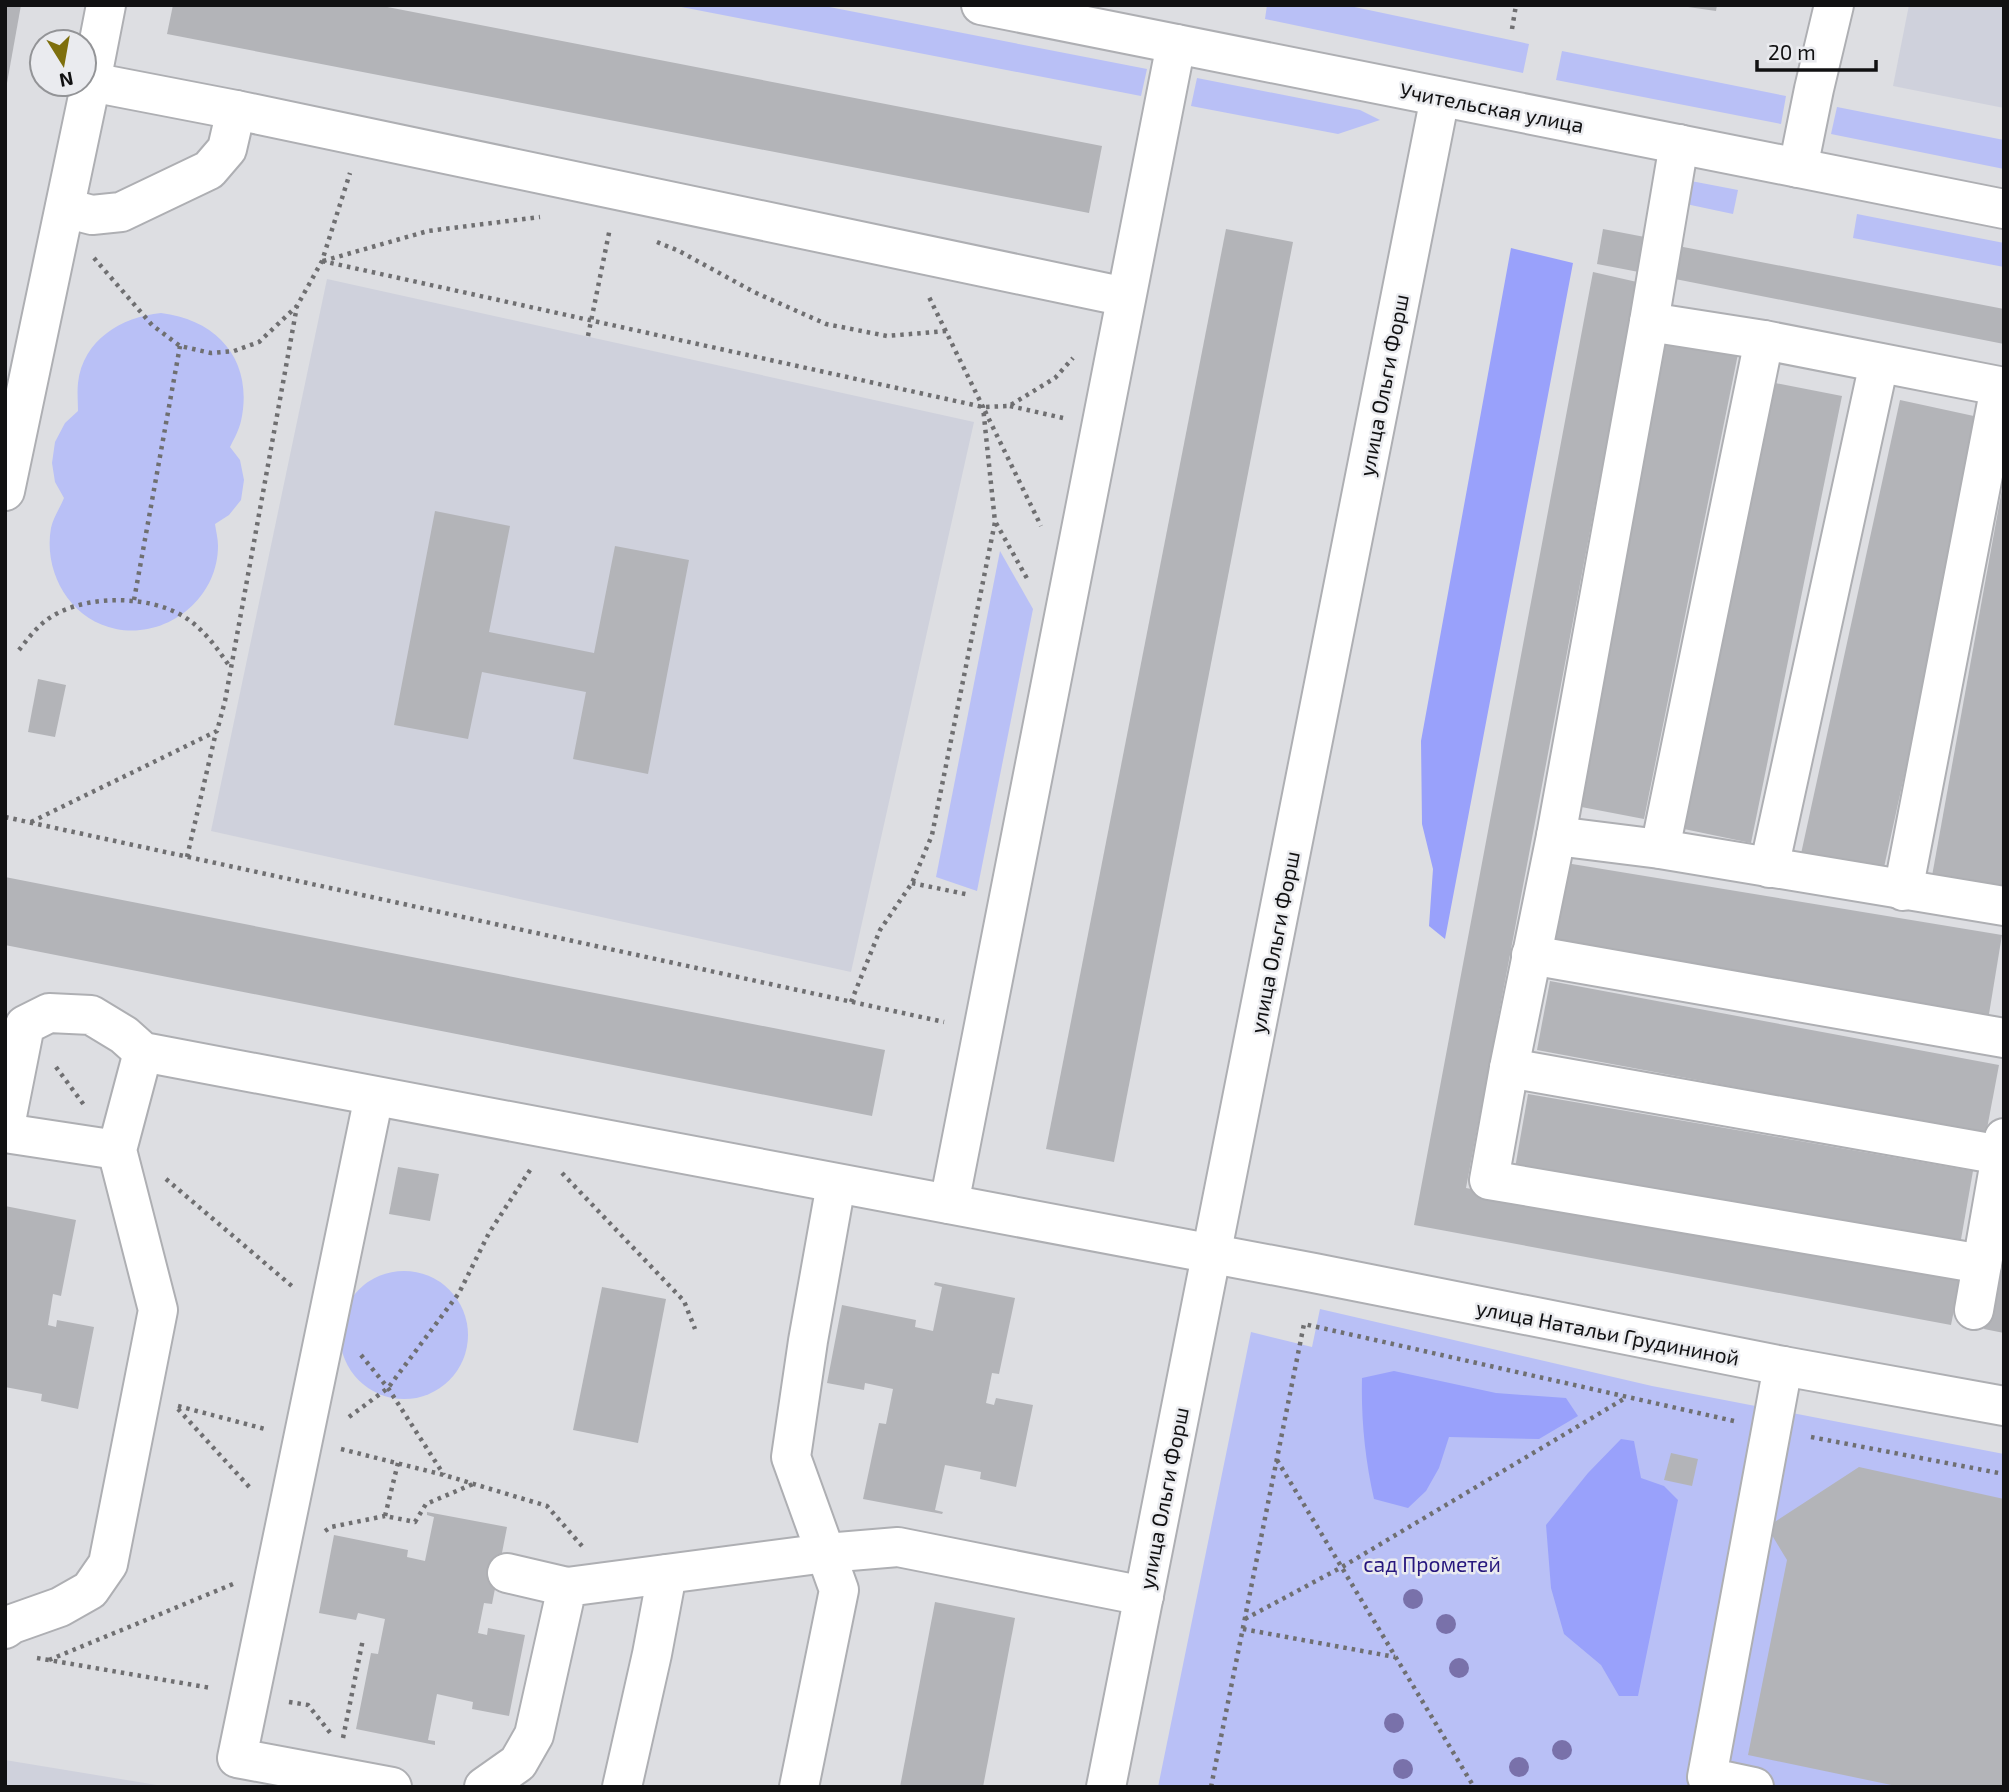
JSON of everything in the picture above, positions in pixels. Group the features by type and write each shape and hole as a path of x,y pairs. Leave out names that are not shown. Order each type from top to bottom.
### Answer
{"street":[{"path":"98,46 106,5"},
{"name":"Учительская улица","path":"981,5 2004,209"},
{"path":"1798,168 1834,5"},
{"path":"949,1204 1176,44"},
{"path":"98,83 362,136 1126,297"},
{"name":"улица Ольги Форш","path":"1106,1787 1440,97"},
{"path":"5,491 88,98"},
{"path":"63,215 121,212 209,170 227,149 236,110"},
{"path":"1679,144 1556,836 1489,1180 1982,1264"},
{"path":"1649,322 1764,340 2002,387 1903,891"},
{"path":"1660,849 1764,340"},
{"path":"1769,868 1879,363"},
{"path":"1556,836 1660,849 2004,906"},
{"path":"1531,954 2004,1038"},
{"path":"5,1126 25,1025 49,1013 91,1015 124,1035 143,1052 117,1150 158,1310 108,1564 90,1590 60,1607 12,1624 16,1642"},
{"name":"улица Натальи Грудининой","path":"143,1052 374,1096 544,1141 836,1184 949,1204 1783,1366 2004,1406"},
{"path":"1509,1068 2002,1146 1974,1310"},
{"path":"374,1096 309,1441 285,1527 237,1758 392,1787"},
{"path":"5,1133 117,1150"},
{"path":"799,1787 839,1590 792,1457 808,1341 836,1184"},
{"path":"1754,1787 1707,1777 1783,1366"},
{"path":"507,1573 581,1585 826,1553 898,1547 1144,1595"},
{"path":"622,1787 667,1574"},
{"path":"484,1787 518,1762 534,1735 581,1585"}],"path":[{"path":"1512,29 1516,5"},
{"path":"63,215 152,326 180,346 211,353 234,351 259,342 297,306 322,261 362,136"},
{"path":"588,336 618,190"},
{"path":"322,261 428,231 537,217 549,218"},
{"path":"656,241 754,292 826,324 887,336 947,331"},
{"path":"905,251 947,331 1070,586"},
{"path":"322,261 983,407 1009,406 1101,427"},
{"path":"187,857 225,701 297,306"},
{"path":"134,600 180,346"},
{"path":"1009,406 1055,379 1082,348"},
{"path":"851,1002 880,930 912,883 932,835 995,522 983,407"},
{"path":"19,649 36,628 58,613 107,601 134,600 161,605 185,617 217,647 231,668"},
{"path":"30,822 217,731"},
{"path":"5,817 983,1031"},
{"path":"912,883 1008,904"},
{"path":"25,1025 117,1150"},
{"path":"309,1441 388,1388 459,1293 489,1233 544,1141 684,1301 695,1329"},
{"path":"1211,1787 1304,1324 1771,1429 2004,1474"},
{"path":"1245,1619 1342,1567 1628,1397"},
{"path":"285,1527 175,1405 473,1483 547,1506 588,1553 581,1585"},
{"path":"1277,1460 1474,1787"},
{"path":"385,1516 398,1464"},
{"path":"50,1660 277,1565 331,1527 385,1516 415,1522 426,1504 473,1483"},
{"path":"1243,1629 1396,1657"},
{"path":"16,1642 50,1660 309,1705 341,1746 363,1639"}],"shaded area":[{"path":"1909,5 2004,5 2004,108 1893,86"},
{"path":"1511,248 1573,263 1445,939 1429,926 1433,869 1422,824 1421,741"},
{"path":"327,279 974,422 851,972 211,831"},
{"path":"1394,1371 1496,1393 1566,1398 1578,1416 1539,1439 1449,1437 1439,1468 1426,1491 1408,1508 1374,1499 1364,1439 1362,1378"},
{"path":"1621,1439 1634,1441 1641,1478 1664,1486 1678,1500 1638,1696 1619,1696 1601,1665 1564,1634 1551,1588 1546,1525 1588,1473"},
{"path":"5,1760 169,1787 5,1787"}],"green space":[{"path":"671,5 819,5 1147,69 1141,96"},
{"path":"1267,5 1345,5 1529,44 1523,73 1265,19"},
{"path":"1562,51 1786,96 1781,124 1556,80"},
{"path":"1197,78 1360,110 1380,120 1338,134 1191,106"},
{"path":"1837,107 2004,140 2004,169 1831,134"},
{"path":"1691,181 1738,190 1733,214 1686,204"},
{"path":"1857,214 2004,243 2004,267 1853,238"},
{"path":"161,313 182,317 200,325 228,348 237,363 244,400 240,424 230,447 240,460 244,480 241,500 229,515 215,524 218,546 216,565 199,598 171,621 154,628 116,629 85,616 63,592 56,577 51,561 51,528 64,498 55,482 52,463 55,442 65,423 78,411 78,383 87,354 106,333 118,326 146,315"},
{"path":"1000,551 1033,609 977,891 936,877"},
{"path":"404,1271 429,1276 449,1290 463,1310 468,1335 463,1360 449,1380 429,1394 404,1399 379,1394 359,1380 345,1360 340,1335 345,1310 359,1290 379,1276"},
{"name":"сад Прометей","path":"1320,1309 1652,1386 2004,1454 2004,1787 1158,1787 1251,1332 1312,1347"}],"building":[{"path":"5,5 21,5 7,83 5,83"},
{"path":"173,5 377,5 1102,146 1089,213 167,34"},
{"path":"1688,5 1717,5 1716,11"},
{"path":"1226,229 1293,242 1114,1162 1046,1149"},
{"path":"1603,229 1650,238 1644,273 1597,264"},
{"path":"1678,246 2004,309 2004,344 1670,278"},
{"path":"1593,272 1637,282 1466,1188 1960,1280 1951,1325 1414,1225"},
{"path":"1666,335 1739,349 1644,819 1571,805"},
{"path":"1775,383 1842,396 1751,843 1684,829"},
{"path":"1900,400 1983,418 1881,881 1799,863"},
{"path":"2004,489 2004,889 1932,876"},
{"path":"435,511 510,526 489,632 594,653 615,546 689,560 648,774 573,759 586,692 482,672 468,739 394,725"},
{"path":"38,679 66,685 55,737 28,732"},
{"path":"1566,863 2002,935 1988,1020 1552,946"},
{"path":"5,877 885,1050 872,1116 5,945"},
{"path":"1550,981 1999,1065 1986,1134 1537,1050"},
{"path":"1528,1094 1973,1171 1960,1245 1515,1168"},
{"path":"398,1167 439,1174 430,1221 389,1214"},
{"path":"5,1206 76,1220 61,1296 53,1294 48,1325 56,1327 57,1320 94,1327 78,1409 41,1401 42,1394 5,1387"},
{"path":"2004,1236 2004,1333 1984,1329"},
{"path":"935,1282 1015,1298 999,1374 992,1373 986,1403 994,1405 996,1398 1033,1405 1016,1487 980,1479 981,1472 945,1465 935,1510 943,1512 942,1514 863,1499 879,1423 886,1424 893,1389 865,1383 864,1390 827,1383 842,1305 916,1320 915,1327 933,1331 942,1287 934,1285"},
{"path":"602,1287 666,1299 638,1443 573,1430"},
{"path":"1671,1453 1698,1459 1692,1486 1664,1480"},
{"path":"1859,1467 2004,1499 2004,1787 1901,1787 1748,1755 1787,1560 1767,1527"},
{"path":"427,1512 507,1527 492,1604 484,1603 478,1633 487,1635 488,1628 525,1635 509,1716 472,1709 473,1702 437,1694 428,1740 435,1741 435,1745 356,1729 371,1653 378,1654 385,1619 358,1613 356,1620 319,1613 334,1535 408,1550 407,1557 425,1561 434,1517 427,1515"},
{"path":"935,1602 1015,1618 983,1787 900,1787"}]}
